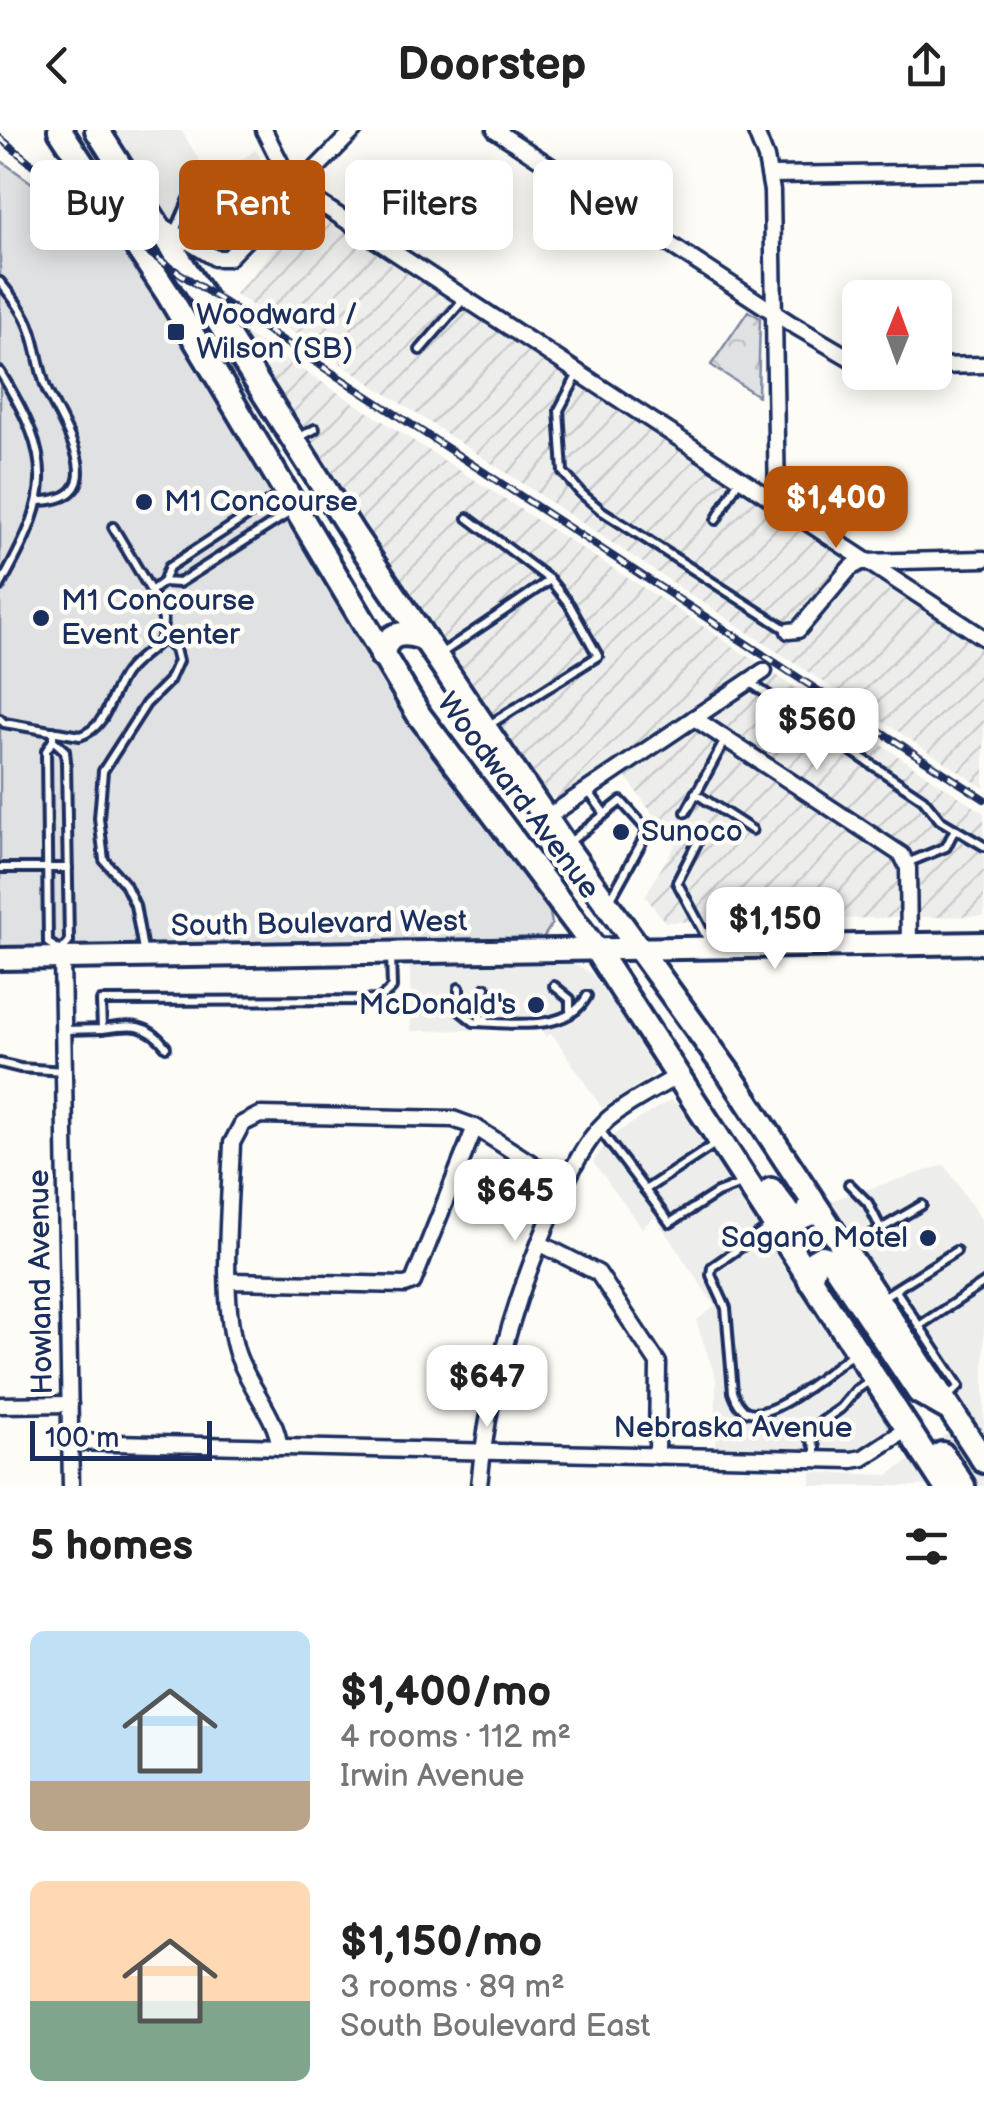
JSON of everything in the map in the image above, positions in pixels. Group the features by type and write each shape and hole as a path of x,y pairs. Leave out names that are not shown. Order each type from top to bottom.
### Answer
{"main road":[{"name":"Woodward Avenue","path":"60,130 168,294 419,715 596,950 945,1486"},
{"name":"Woodward Avenue","path":"97,130 305,434 431,648 565,846 730,1075 844,1250 916,1334 947,1405 984,1462"},
{"path":"382,656 384,644 393,635 409,633 431,648"},
{"path":"678,1076 723,1120 787,1214 800,1220 807,1216 812,1201"},
{"path":"810,1280 815,1262 822,1257 832,1260 919,1392 947,1405"},
{"path":"907,1429 940,1452 964,1486"}],"street":[{"path":"264,130 279,160"},
{"path":"325,160 354,130"},
{"path":"495,130 842,353"},
{"path":"756,130 770,175 777,503"},
{"path":"770,175 984,172"},
{"path":"325,206 984,638"},
{"path":"166,227 179,235"},
{"path":"204,250 219,259 238,250"},
{"path":"952,366 984,366"},
{"path":"789,631 798,630 853,565 984,560"},
{"path":"546,818 764,671"},
{"path":"694,718 900,854 906,862 909,944"},
{"name":"South Boulevard West","path":"0,959 61,954 143,957 984,943"},
{"name":"Howland Avenue","path":"61,954 70,1486"},
{"path":"478,1486 506,1338 539,1243 565,1185 612,1116 678,1076"},
{"path":"279,1447 276,1429 249,1384 235,1348 229,1311 232,1143 246,1121 266,1115 445,1118 475,1127 565,1185"},
{"path":"229,1281 404,1285 414,1282 475,1127"},
{"path":"539,1243 598,1273 658,1363 656,1456"},
{"path":"0,1405 70,1404"},
{"name":"Nebraska Avenue","path":"70,1442 815,1459 863,1458 907,1429"}],"lane":[{"path":"166,227 179,210"},
{"path":"0,282 29,326 48,391 69,430 77,456 80,474 72,490 56,500 38,501"},
{"path":"420,350 464,298"},
{"path":"0,372 38,445 41,462 38,501 29,534 0,586"},
{"path":"578,373 559,410 563,472 602,511 789,631"},
{"path":"716,520 740,479"},
{"path":"151,591 163,582 169,567 273,499 289,502 284,516 221,558 179,583 163,582"},
{"path":"468,518 550,580 569,604 598,656 485,728"},
{"path":"0,718 4,723 53,735 80,736 92,732 124,674 162,639 163,619 151,591 113,528"},
{"path":"431,648 550,580"},
{"path":"143,957 135,906 126,884 104,860 99,818 102,771 146,704 169,681 178,661 175,649 162,639"},
{"path":"748,682 923,799 940,820 984,846"},
{"path":"53,735 65,751 69,942 61,954 48,942 46,750 53,735"},
{"path":"686,812 725,739"},
{"path":"588,790 605,814"},
{"path":"695,793 752,830"},
{"path":"565,846 622,802 648,831 608,905"},
{"path":"906,862 946,848 955,829"},
{"path":"700,839 676,882 712,948"},
{"path":"0,868 68,868"},
{"path":"102,1029 101,1001 379,1000 392,988 391,953"},
{"path":"554,986 570,999 572,1005 567,1016"},
{"path":"459,988 461,1012 474,1022 558,1021 586,1002 588,996"},
{"path":"486,988 477,1012 480,1018 495,1022"},
{"path":"65,1030 130,1025 155,1032 166,1048"},
{"path":"0,1063 65,1071"},
{"path":"599,1130 670,1223 717,1192 748,1182"},
{"path":"645,1190 720,1140"},
{"path":"849,1184 868,1203 880,1228"},
{"path":"844,1250 922,1204"},
{"path":"774,1224 712,1267 711,1275 726,1308 732,1392 738,1404 746,1412 762,1413 777,1408 856,1351"},
{"path":"887,1296 956,1251"},
{"path":"916,1334 984,1283"},
{"path":"815,1459 808,1432 874,1378"}],"shaded area":[{"path":"104,130 181,130 199,160 179,160 179,224 159,214 159,160 124,160"},
{"path":"256,150 261,160 240,160"},
{"path":"325,220 345,233 345,250 371,250 984,648 984,788 235,294 274,250 325,250"},
{"path":"234,326 692,619 984,813 984,916 665,922 645,896 675,845 615,762 560,797 549,798 541,793"},
{"path":"575,964 592,974 655,1066 654,1075 602,1108 555,1038 551,1034 546,1037 540,1029 411,1031 410,966"},
{"path":"670,1100 679,1105 890,1426 889,1433 861,1450 715,1449 716,1379 696,1321 715,1306 655,1217 642,1228 593,1162 613,1135"},
{"path":"945,1165 984,1224 984,1486 811,1486 811,1472 888,1475 971,1417 829,1201"}],"green space":[{"name":"M1 Concourse","path":"0,160 30,182 30,250 127,250 549,908 552,924 543,938 0,948"},
{"path":"748,311 760,318 758,396 711,365"}],"railway":[{"path":"0,138 161,261 984,799"}],"place":[{"name":"Woodward / Wilson (SB)","path":"176,332"},
{"name":"M1 Concourse","path":"144,502"},
{"name":"M1 Concourse Event Center","path":"41,618"},
{"name":"Sunoco","path":"621,832"},
{"name":"McDonald's","path":"536,1005"},
{"name":"Sagano Motel","path":"928,1238"}]}
